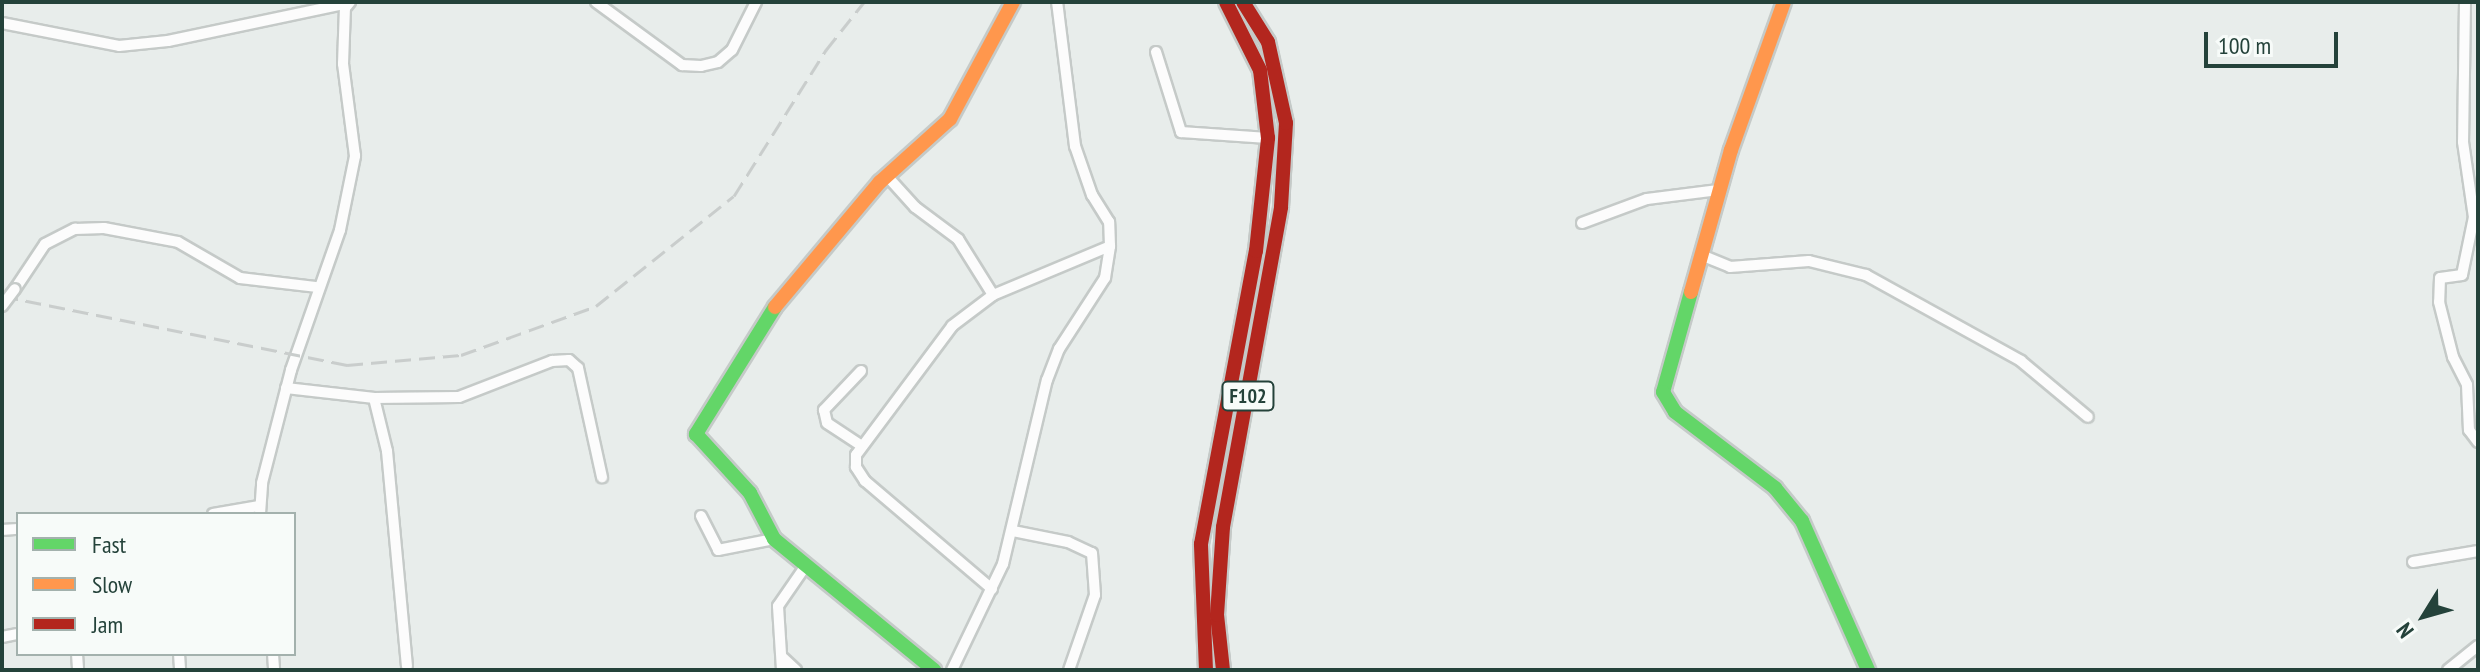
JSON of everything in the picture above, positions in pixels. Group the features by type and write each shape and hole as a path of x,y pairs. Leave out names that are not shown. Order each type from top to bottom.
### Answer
{"street":[{"path":"2,23 119,46 168,41 349,2 343,64 355,156 340,230 317,287 286,388 259,510 236,512"},
{"path":"596,2 682,65 701,66 718,62 732,50 756,2"},
{"path":"934,670 774,539 750,493 725,460 698,440 697,430 760,326 840,225 959,107 1013,2"},
{"path":"952,670 992,589 1013,531 1047,380 1059,349 1105,278 1110,246 1109,222 1092,195 1075,146 1057,2"},
{"name":"F102","path":"1206,670 1201,544 1256,251 1268,138 1260,70 1226,2"},
{"name":"F102","path":"1223,670 1217,615 1223,527 1281,207 1286,123 1268,42 1243,2"},
{"path":"1784,2 1718,190 1665,377 1667,402 1775,488 1797,513 1829,572 1868,670"},
{"path":"2465,2 2463,142 2474,217 2462,275 2440,278 2439,302 2453,357 2467,385 2469,430 2478,442"},
{"path":"1156,52 1181,132 1268,138"},
{"path":"1268,122 1286,123"},
{"path":"887,176 915,207 958,239 993,295"},
{"path":"1582,223 1647,199 1718,190"},
{"path":"2,306 45,244 75,229 104,228 178,242 240,278 317,287"},
{"path":"992,589 865,481 856,467 862,446 952,326 993,295 1110,246"},
{"path":"1701,255 1730,267 1809,261 1866,275 2021,361 2088,417"},
{"path":"286,388 374,398 459,397 552,361 569,360 578,368 602,477"},
{"path":"861,371 824,410 827,423 862,446"},
{"path":"374,398 387,451 407,666"},
{"path":"701,516 718,550 774,539"},
{"path":"1013,531 1068,542 1092,553 1095,595 1069,670"},
{"path":"2413,562 2478,551"},
{"path":"796,670 782,664 778,606 807,564"},
{"path":"2448,670 2478,646"}],"railway":[{"path":"2,296 347,365 461,355 596,306 734,196 826,50 864,2"}],"traffic: fast":[{"path":"1691,292 1663,392 1675,412 1775,488 1802,521 1868,670"},
{"path":"775,307 696,434 750,493 774,539 934,670"}],"traffic: slow":[{"path":"775,307 880,182 950,119 1013,2"},
{"path":"1691,292 1731,150 1784,2"}],"traffic: jam":[{"path":"1206,670 1201,544 1256,251 1268,138 1260,70 1226,2"},
{"path":"1223,670 1217,615 1223,527 1281,207 1286,123 1268,42 1243,2"}]}
